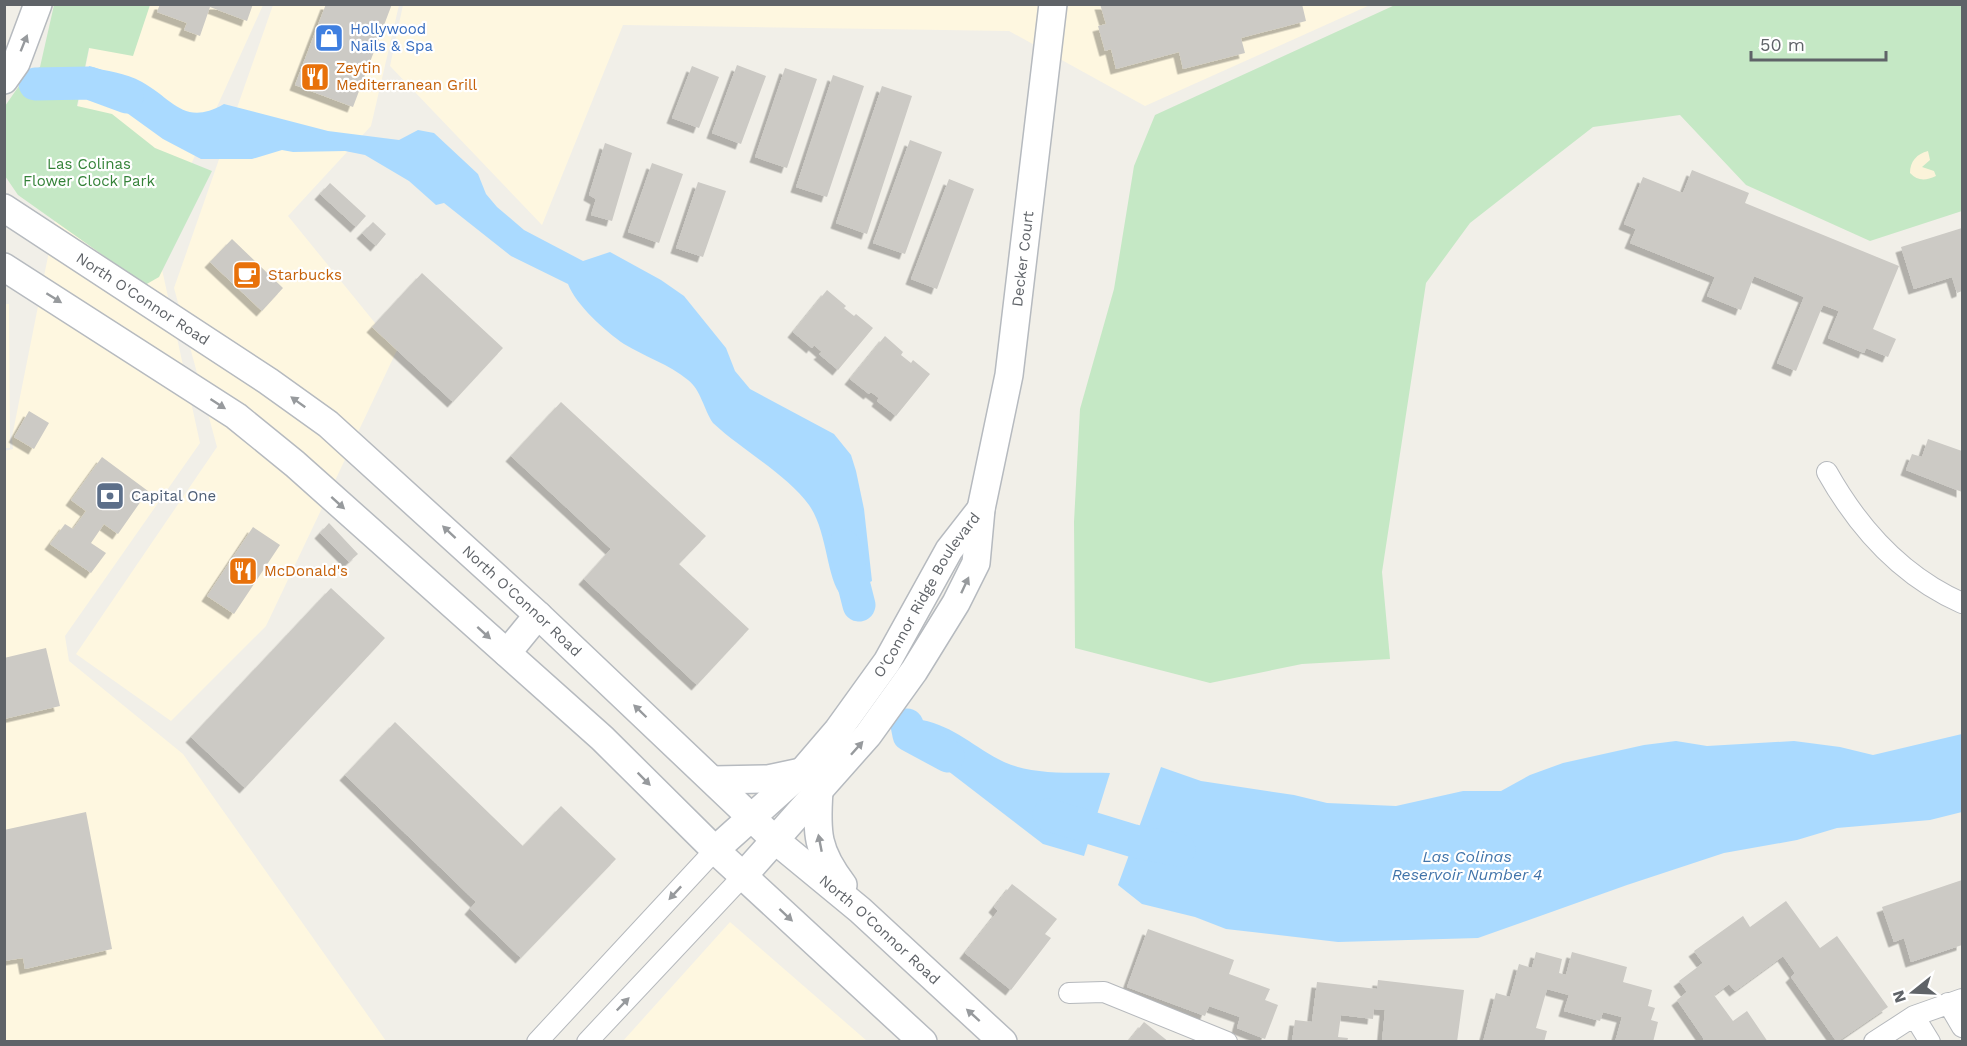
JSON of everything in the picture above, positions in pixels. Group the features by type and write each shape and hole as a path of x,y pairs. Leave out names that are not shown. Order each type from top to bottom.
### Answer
{"main road":[{"path":"4,80 15,63 38,4"},
{"name":"Decker Court","path":"981,509 1009,375 1053,4"},
{"name":"North O'Connor Road","path":"9,208 268,381 328,424 538,615 775,840 860,910 1003,1041"},
{"path":"4,267 236,416 294,464 603,738 715,850 923,1041"},
{"name":"O'Connor Ridge Boulevard","path":"743,876 775,840 838,730 887,662 949,550 981,509"},
{"path":"507,654 538,615"},
{"path":"713,780 768,779 810,782 821,852 829,868 860,910"},
{"name":"O'Connor Ridge Boulevard","path":"715,850 753,818 810,782"}],"street":[{"path":"1827,472 1848,509 1892,558 1918,579 1962,603"},
{"name":"O'Connor Ridge Boulevard","path":"537,1041 715,850"},
{"name":"O'Connor Ridge Boulevard","path":"587,1041 743,876"},
{"path":"1069,993 1104,992 1227,1041"},
{"path":"1874,1041 1914,1016 1955,1001 1962,1027"},
{"path":"1914,1016 1930,1041"}],"shaded area":[{"path":"98,5 263,5 156,242 200,443 65,636 69,661 183,754 386,1041 5,1041 4,451 13,449 12,437"},
{"path":"273,5 399,5 371,126 288,216 397,350 266,626 171,721 76,654 217,447 174,288"},
{"path":"403,5 1370,5 1145,106 1009,31 623,25 542,225 390,66"},
{"path":"4,304 9,304 10,448 5,448"},
{"path":"730,922 867,1041 623,1041"}],"green space":[{"name":"Las Colinas Flower Clock Park","path":"54,5 150,5 133,56 89,48 77,106 112,114 155,148 212,171 159,277 145,285 18,195 5,176 5,106 28,73 40,67"},
{"path":"1395,5 1962,5 1962,211 1870,241 1746,185 1680,115 1593,127 1470,223 1426,283 1382,572 1390,659 1302,664 1210,683 1075,648 1074,522 1080,409 1114,289 1134,166 1155,115"}],"sand":[{"path":"1928,151 1930,160 1922,167 1934,171 1936,176 1925,179 1916,178 1910,173 1911,165 1917,156"}],"water":[{"path":"89,66 136,79 189,112 199,113 224,104 328,131 399,140 418,130 434,133 478,174 486,194 497,207 524,230 583,261 610,252 661,280 684,296 726,348 735,371 750,389 834,434 851,455 864,509 872,581 842,596 833,578 820,528 809,505 788,483 713,423 696,389 688,380 673,369 624,344 608,332 584,309 568,284 511,256 444,203 436,205 409,181 365,155 345,151 293,152 282,150 252,159 201,159 163,139 109,100 83,95"},
{"path":"922,720 944,727 1004,762 1016,766 1042,771 1110,773 1084,856 1043,844 913,744 909,735"},
{"name":"Las Colinas Reservoir Number 4","path":"1962,734 1962,812 1930,820 1837,828 1797,840 1724,853 1478,938 1338,942 1226,929 1195,917 1142,904 1118,885 1161,767 1201,781 1294,795 1327,803 1396,806 1463,791 1501,791 1530,775 1563,763 1644,745 1676,741 1707,746 1794,741 1840,747 1873,755"}],"building":[{"path":"160,4 253,4 247,21 210,7 200,36 184,30 187,23 157,12"},
{"path":"326,4 392,4 353,107 295,85"},
{"path":"1100,4 1302,4 1306,21 1241,38 1245,53 1183,69 1179,52 1116,69 1111,49 1105,51 1098,26 1106,24"},
{"path":"737,65 766,76 741,144 712,133"},
{"path":"692,66 719,77 699,128 672,118"},
{"path":"785,68 817,79 787,168 755,157"},
{"path":"833,75 864,86 827,197 796,187"},
{"path":"882,86 912,96 867,234 836,223"},
{"path":"910,140 942,152 905,254 873,243"},
{"path":"605,143 632,153 612,221 591,215 596,199 589,195"},
{"path":"652,163 683,174 659,243 628,232"},
{"path":"1692,170 1749,193 1745,203 1899,266 1873,329 1896,339 1888,357 1866,348 1864,353 1828,338 1839,311 1823,305 1796,371 1777,363 1804,297 1754,276 1741,310 1707,296 1715,277 1630,243 1636,229 1624,224 1643,177 1683,193"},
{"path":"949,179 974,189 937,289 911,279"},
{"path":"698,182 726,191 703,257 676,248"},
{"path":"330,183 366,216 356,227 320,194"},
{"path":"373,222 386,234 376,246 362,233"},
{"path":"1962,228 1962,291 1957,293 1952,277 1914,289 1901,247"},
{"name":"Starbucks","path":"232,239 283,288 262,311 210,262"},
{"path":"422,273 503,348 453,402 372,327"},
{"path":"827,290 846,306 844,308 854,316 856,314 873,328 838,370 819,354 822,352 814,345 812,348 793,332"},
{"path":"885,336 903,352 901,355 911,363 913,360 930,374 896,416 877,401 879,398 871,392 869,394 850,379"},
{"path":"561,402 706,536 679,564 749,629 697,685 584,579 611,549 511,456"},
{"path":"29,411 49,423 34,449 14,437"},
{"path":"1928,439 1962,451 1962,492 1906,470 1912,454 1922,457"},
{"name":"Capital One","path":"102,457 148,491 118,534 104,524 91,543 106,553 91,573 50,544 65,524 73,529 86,511 71,500"},
{"path":"329,523 358,554 349,562 320,533"},
{"name":"McDonald's","path":"253,527 280,545 234,614 207,596"},
{"path":"331,588 385,638 245,788 191,737"},
{"path":"46,648 60,706 4,719 4,658"},
{"path":"395,722 523,846 561,806 616,859 521,958 470,909 476,902 345,775"},
{"path":"86,812 112,949 25,969 23,958 4,961 4,830"},
{"path":"1962,880 1962,945 1911,962 1904,938 1894,942 1882,907"},
{"path":"1012,884 1057,919 1045,934 1051,938 1011,990 965,953 998,911 994,907"},
{"path":"1786,901 1820,948 1837,936 1888,1007 1837,1042 1791,977 1795,973 1783,956 1735,991 1729,984 1714,995 1733,1021 1747,1011 1768,1042 1701,1042 1704,1039 1677,1000 1687,992 1679,981 1703,963 1694,951 1743,916 1750,927"},
{"path":"1148,929 1234,960 1229,974 1270,989 1265,1000 1278,1005 1265,1039 1237,1028 1240,1017 1209,1006 1205,1016 1127,987"},
{"path":"1536,952 1562,959 1559,973 1566,975 1572,952 1627,967 1623,982 1652,990 1648,1006 1655,1008 1651,1020 1658,1022 1653,1042 1615,1042 1622,1017 1603,1012 1600,1021 1564,1011 1569,995 1547,989 1536,1028 1547,1031 1544,1042 1483,1042 1496,993 1510,997 1519,964 1532,968"},
{"path":"1378,980 1464,990 1457,1042 1382,1042 1385,1010 1374,1009 1373,1019 1341,1015 1338,1037 1348,1038 1347,1042 1292,1042 1295,1020 1312,1022 1317,982 1377,989"},
{"path":"1144,1022 1169,1042 1128,1042"}],"waterway":[{"path":"35,84 89,83 127,97"},
{"path":"844,546 859,605"},
{"path":"907,725 909,735 948,756"},
{"path":"1049,815 1134,841 1179,850"}],"place":[{"name":"Hollywood Nails & Spa","path":"329,38"},
{"name":"Zeytin Mediterranean Grill","path":"315,77"},
{"name":"Starbucks","path":"247,275"},
{"name":"Capital One","path":"110,496"},
{"name":"McDonald's","path":"243,571"}]}
